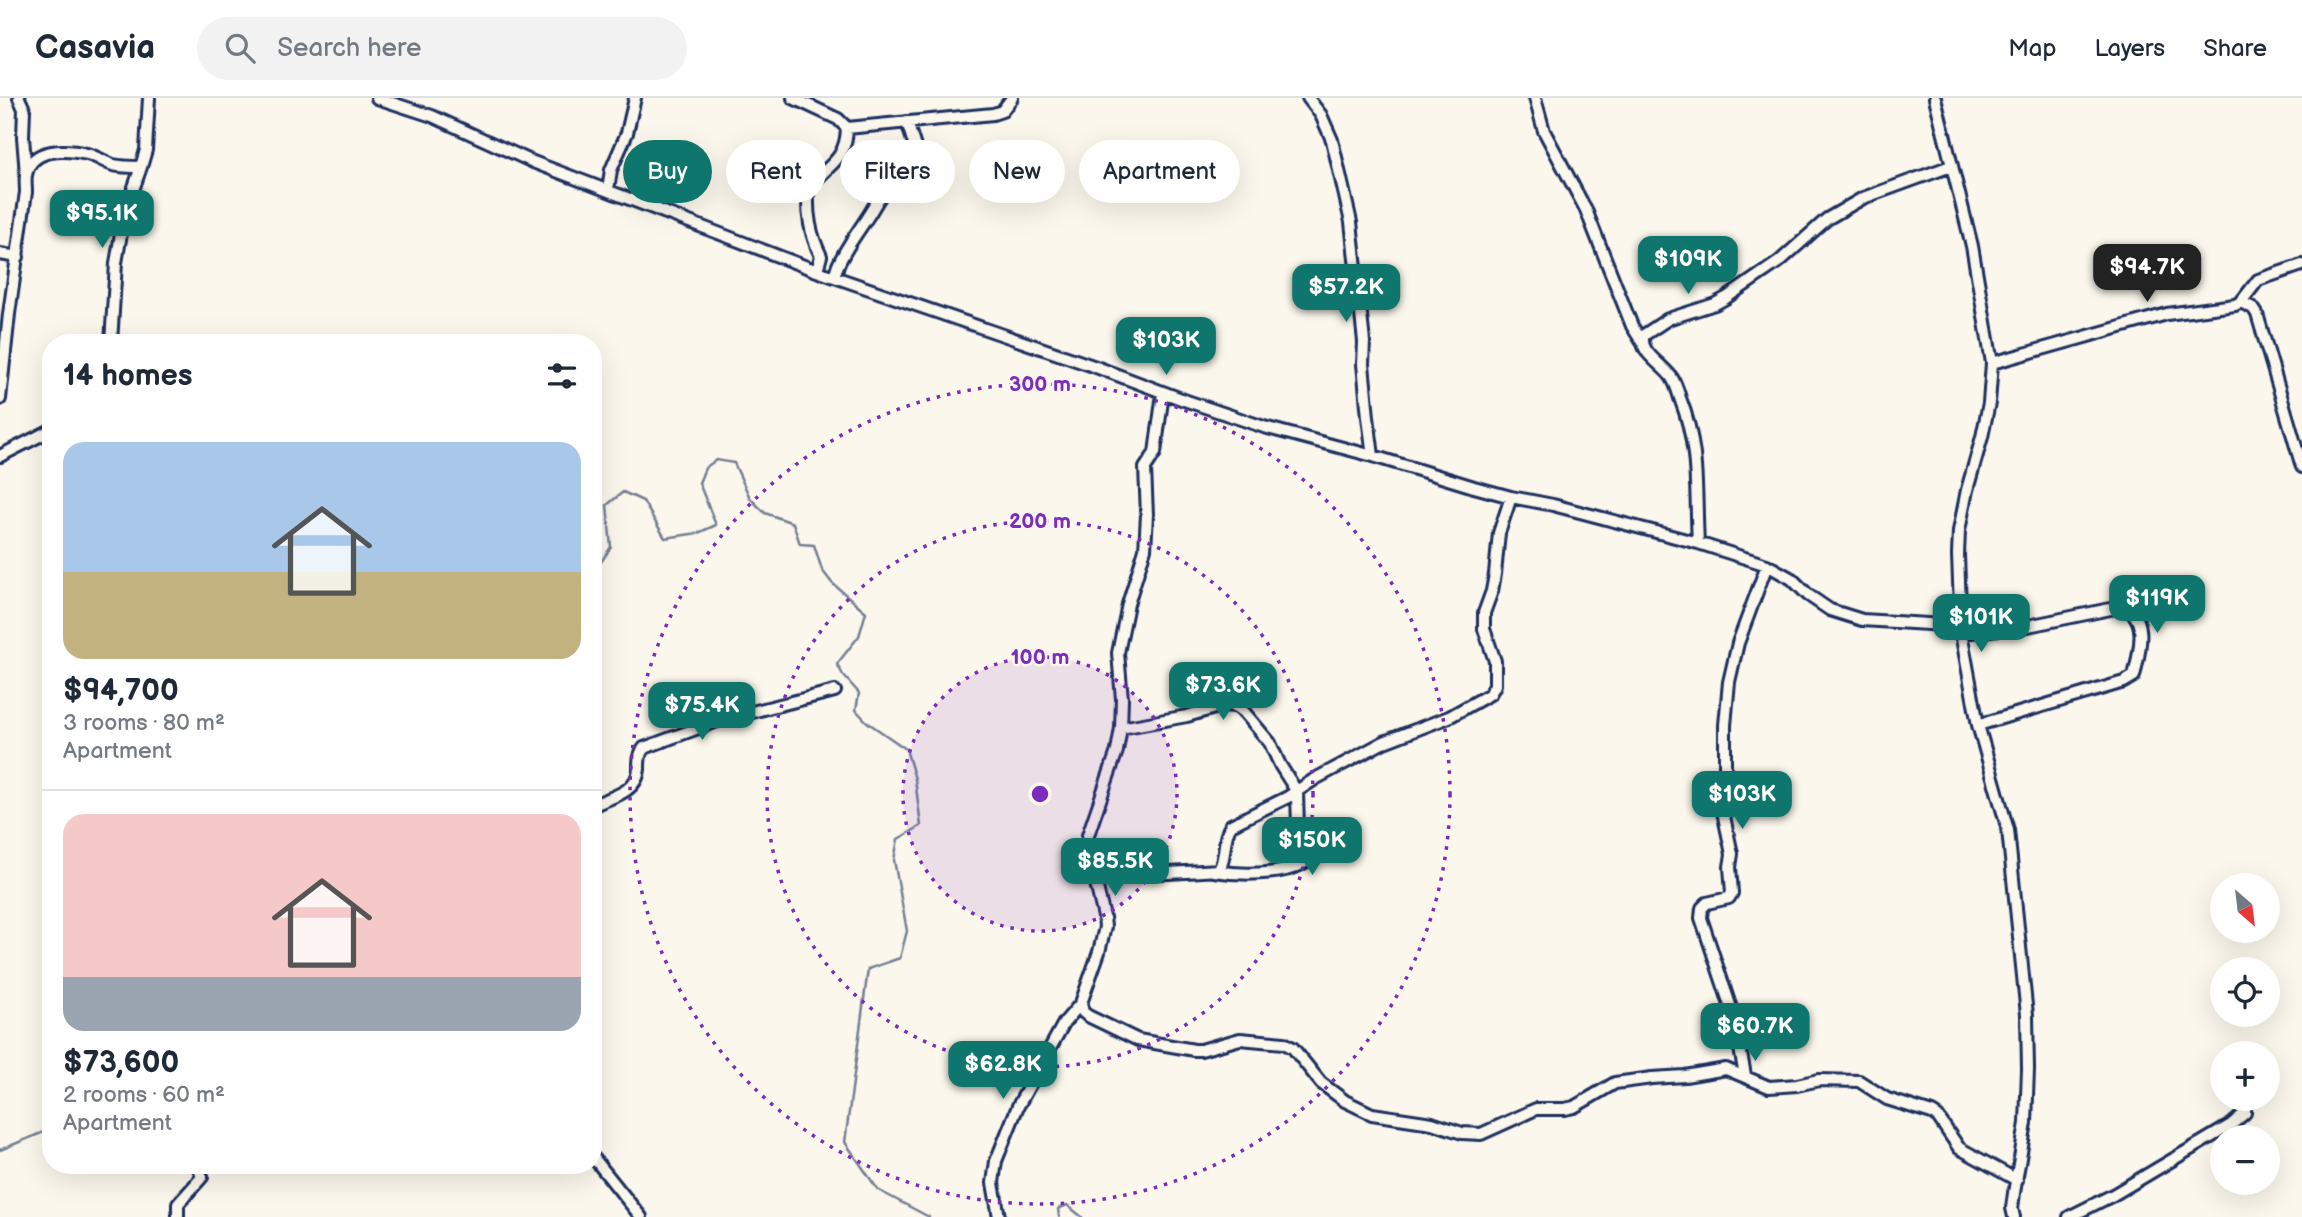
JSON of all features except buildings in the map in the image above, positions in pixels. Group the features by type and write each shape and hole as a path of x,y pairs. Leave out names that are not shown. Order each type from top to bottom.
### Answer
{"street":[{"path":"0,400 1,366 26,192 24,109 19,98"},
{"path":"112,334 118,251 124,216 146,150 149,98"},
{"path":"377,98 432,116 533,162 817,271 1264,427 1511,497 1553,505 1698,543 1766,565 1792,579 1808,595 1830,610 1847,617 1961,629 2028,626 2120,607 2132,612 2140,627 2142,641 2134,676 2124,682 1978,725"},
{"path":"608,190 611,170 627,133 635,98"},
{"path":"793,98 838,119 847,128 993,114 1002,111 1012,98"},
{"path":"1308,98 1321,115 1332,140 1350,222 1363,328 1363,364 1373,456"},
{"path":"1535,98 1544,131 1586,210 1632,326 1645,349 1673,379 1694,440 1698,543"},
{"path":"1935,98 1972,246 1992,363 1985,426 1959,531 1961,629 1978,725 2008,830 2027,1015 2026,1124 2012,1208 2014,1217"},
{"path":"834,276 837,265 881,195 917,170 920,163 907,122"},
{"path":"817,271 821,256 811,234 807,212 808,191 840,156 847,128"},
{"path":"26,175 36,157 51,151 90,154 112,165 141,167"},
{"path":"1642,342 1644,335 1668,319 1715,304 1732,293 1780,261 1827,219 1863,198 1951,166"},
{"path":"0,254 18,257"},
{"path":"1992,363 2167,314 2235,305 2241,302 2258,280 2302,265"},
{"path":"2241,302 2257,314 2302,467"},
{"path":"999,1217 993,1184 996,1161 1018,1106 1064,1023 1081,1003 1105,927 1088,850 1088,835 1121,728 1122,699 1118,653 1128,604 1145,549 1145,468 1155,453 1163,393"},
{"path":"0,456 42,435"},
{"path":"1214,871 1221,867 1224,843 1231,825 1297,792 1315,779 1384,742 1448,717 1490,694 1495,685 1494,662 1484,629 1484,613 1494,582 1499,533 1511,497"},
{"path":"1745,1075 1734,1017 1700,918 1702,908 1707,903 1729,898 1732,893 1732,854 1722,807 1729,682 1738,643 1766,565"},
{"path":"602,801 624,792 636,783 640,752 644,748 720,720 835,691"},
{"path":"1093,873 1214,871 1238,875 1280,871 1306,862 1315,851 1307,844 1298,828 1297,792 1270,743 1237,707 1217,707 1187,716 1121,728"},
{"path":"1081,1003 1083,1012 1088,1016 1138,1040 1194,1050 1240,1039 1284,1043 1293,1048 1321,1083 1345,1101 1372,1114 1432,1123 1462,1133 1481,1134 1536,1109 1574,1107 1615,1083 1652,1078 1726,1069 1769,1087 1819,1080 1859,1080 1887,1098 1932,1113 1938,1117 1959,1148 2017,1180"},
{"path":"2069,1217 2113,1195 2241,1118 2245,1111"},
{"path":"602,1168 641,1217"},
{"path":"178,1217 178,1204 202,1177 201,1174"}],"waterway":[{"path":"602,560 611,547 607,505 623,492 643,501 665,538 698,533 716,525 699,483 705,468 716,460 734,463 750,498 765,513 793,523 800,544 814,545 822,570 832,583 866,612 859,636 837,664 859,693 856,710 867,722 906,749 915,779 921,826 898,839 894,860 907,931 900,958 868,969 845,1142 878,1190 929,1217"},
{"path":"0,1150 42,1133"},
{"path":"1059,1217 1058,1209 1067,1205 1082,1217"}]}
